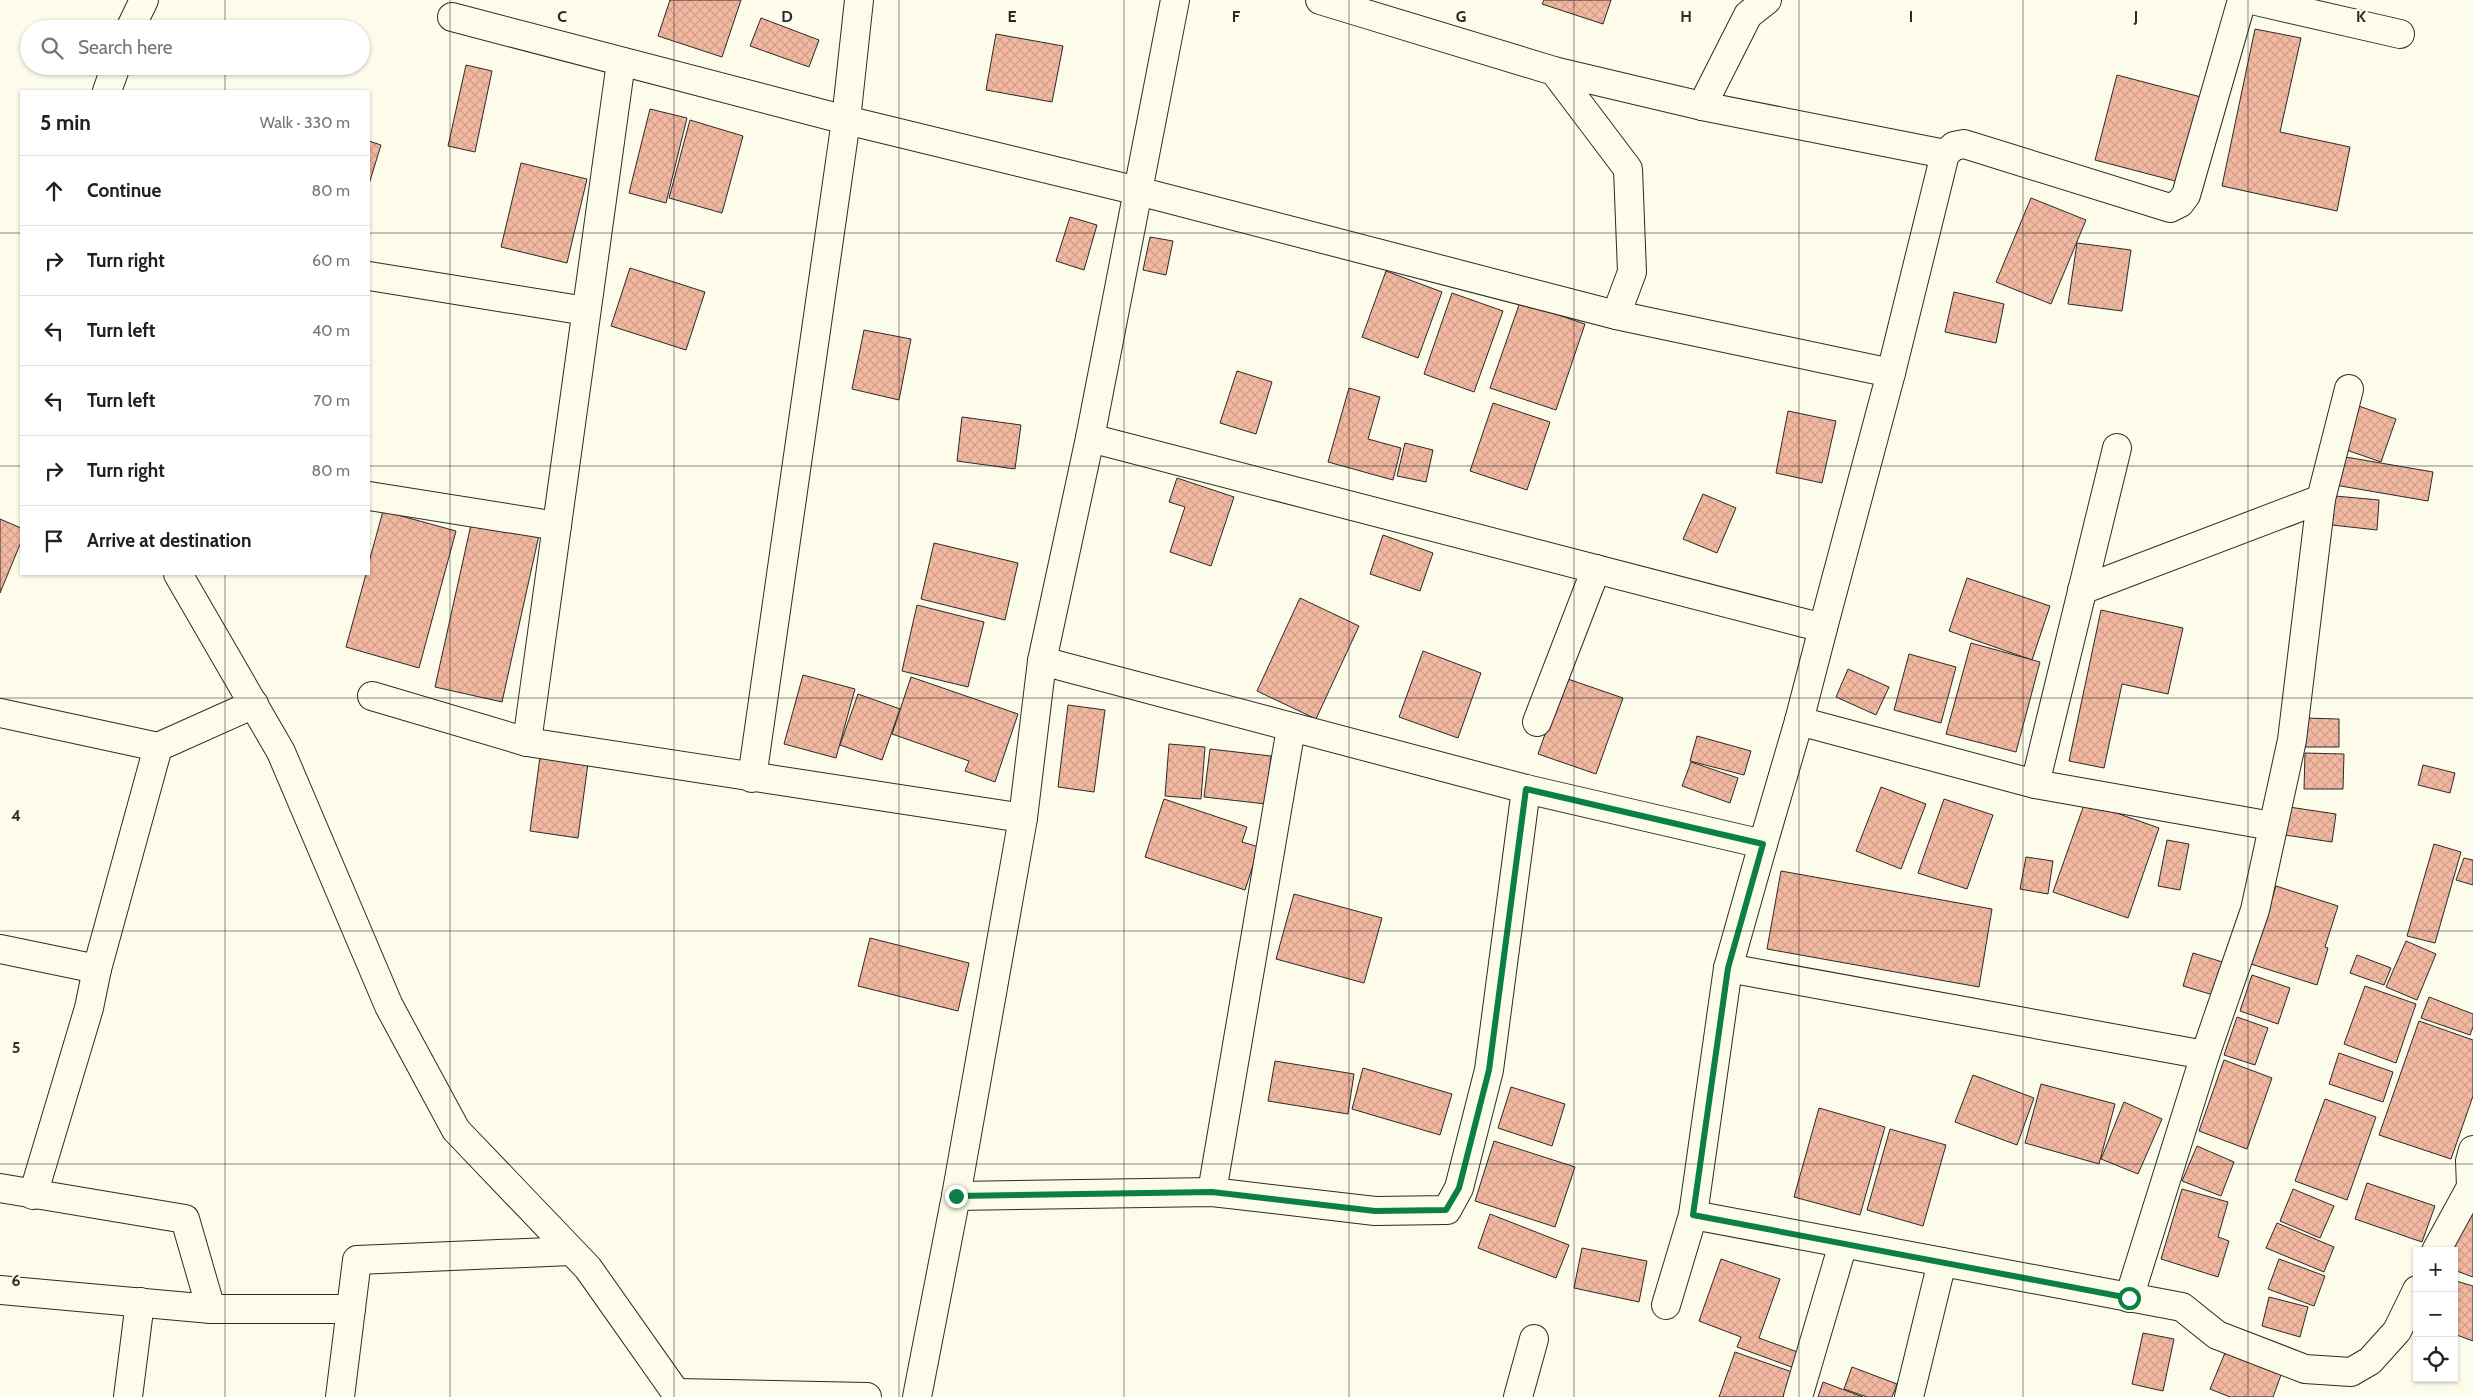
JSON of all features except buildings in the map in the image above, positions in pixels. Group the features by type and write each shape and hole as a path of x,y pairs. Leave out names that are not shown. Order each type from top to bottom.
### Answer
{"street":[{"path":"134,20 144,0"},
{"path":"752,778 846,120 859,0"},
{"path":"917,1397 956,1196 1023,818 1042,661 1090,438 1175,0"},
{"path":"1320,0 1377,8 1554,71 1702,106 1945,154"},
{"path":"1702,106 1748,15 1767,0"},
{"path":"1666,1305 1693,1215 1728,968 1799,721 1891,373 1945,154 1954,146 1964,144 2170,208 2180,203 2186,195 2242,0"},
{"path":"2252,0 2400,34"},
{"path":"452,18 846,120 1138,191 1616,314 1891,373"},
{"path":"527,742 621,62"},
{"path":"1554,71 1628,169 1632,272 1616,314"},
{"path":"107,90 113,75"},
{"path":"370,276 586,311"},
{"path":"2129,1298 2205,1055 2255,910 2292,740 2321,499 2349,389"},
{"path":"1090,438 1823,628"},
{"path":"2035,784 2116,448"},
{"path":"370,496 557,526"},
{"path":"2082,590 2321,499"},
{"path":"1537,722 1596,569"},
{"path":"179,575 281,752 389,1006 456,1130 588,1268 678,1395 868,1397"},
{"path":"1042,661 1526,789 1763,844"},
{"path":"372,696 527,742 752,778 1023,818"},
{"path":"0,713 158,747 254,704"},
{"path":"1799,721 2035,784 2272,826"},
{"path":"1212,1192 1291,728"},
{"path":"34,1195 89,1008 96,970 158,747"},
{"path":"956,1196 1212,1192 1375,1211 1446,1210 1459,1188 1489,1070 1526,789"},
{"path":"0,949 96,970"},
{"path":"1728,968 2205,1055"},
{"path":"2438,1247 2472,1187 2470,1161 2473,1150"},
{"path":"0,1188 185,1219 211,1309"},
{"path":"1693,1215 2182,1307 2218,1335 2304,1369 2352,1372 2370,1361 2397,1331 2416,1292"},
{"path":"1798,1397 1843,1244"},
{"path":"340,1397 357,1260 571,1251"},
{"path":"1909,1397 1942,1262"},
{"path":"0,1290 211,1309 351,1309"},
{"path":"128,1397 140,1302"},
{"path":"1518,1397 1534,1339"}],"route":[{"path":"956,1196 1212,1192 1375,1211 1446,1210 1459,1188 1489,1070 1526,789 1763,844 1728,968 1693,1215 2129,1298"}]}
